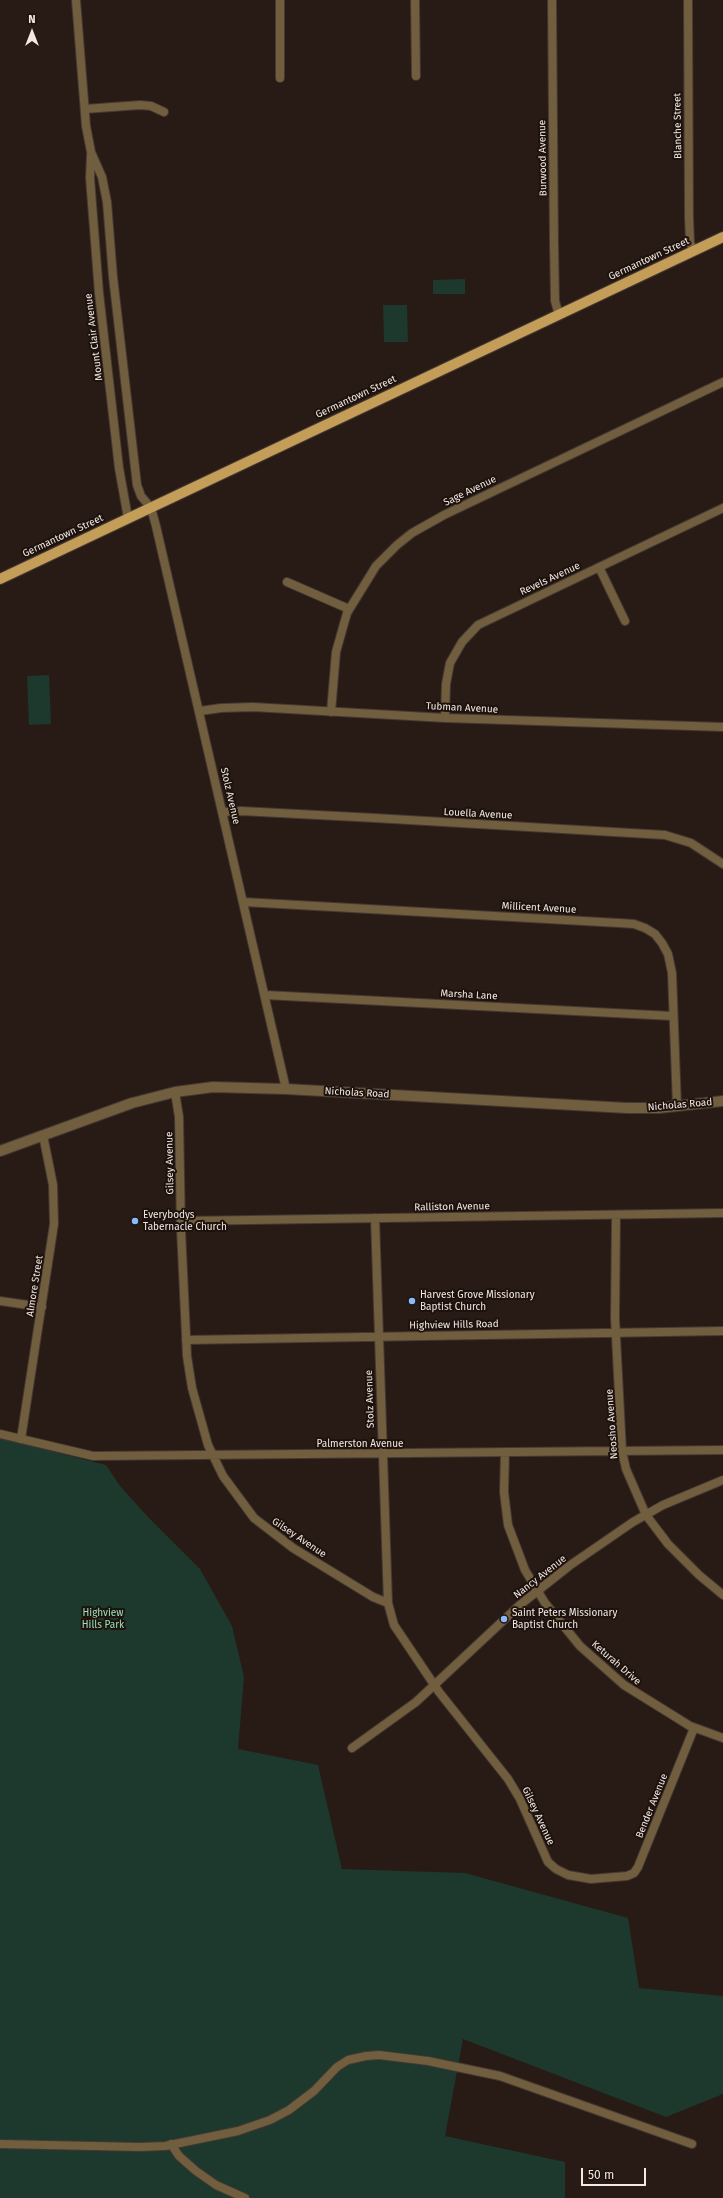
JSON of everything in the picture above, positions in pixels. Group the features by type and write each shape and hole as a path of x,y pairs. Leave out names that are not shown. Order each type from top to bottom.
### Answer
{"main road":[{"name":"Germantown Street","path":"0,579 723,237"}],"street":[{"name":"Mount Clair Avenue","path":"76,0 85,109 91,152 90,178 99,293 120,468 128,518"},
{"path":"280,0 280,78"},
{"path":"415,0 416,76"},
{"name":"Burwood Avenue","path":"552,0 555,301 558,315"},
{"name":"Blanche Street","path":"688,0 689,217 690,243 694,251"},
{"path":"85,109 140,105 151,106 164,112"},
{"name":"Mount Clair Avenue","path":"91,152 102,177 107,202 114,284 137,485 142,496 151,508"},
{"name":"Sage Avenue","path":"331,712 336,652 349,609 384,556 421,527 519,478 723,382"},
{"name":"Stolz Avenue","path":"151,508 224,812 286,1089"},
{"name":"Revels Avenue","path":"445,718 448,670 456,651 472,630 497,615 723,508"},
{"path":"599,566 625,621"},
{"path":"288,582 349,609"},
{"name":"Tubman Avenue","path":"200,711 221,708 253,707 445,718 723,728"},
{"name":"Louella Avenue","path":"224,812 241,811 666,835 691,843 723,864"},
{"name":"Millicent Avenue","path":"244,902 634,924 655,934 665,948 672,973 672,1016 677,1106"},
{"name":"Marsha Lane","path":"265,995 672,1016"},
{"name":"Nicholas Road","path":"0,1151 132,1103 175,1092 229,1087 627,1108 677,1106 723,1101"},
{"name":"Gilsey Avenue","path":"175,1092 179,1117 181,1221 186,1340 189,1372 195,1404 212,1454 236,1495 254,1518 317,1563 373,1597 388,1603 394,1625 434,1685 508,1779 520,1800 540,1845 552,1866 561,1872 576,1877 591,1879 616,1877"},
{"name":"Almore Street","path":"21,1439 55,1213 50,1169 42,1135"},
{"name":"Ralliston Avenue","path":"181,1221 723,1214"},
{"name":"Neosho Avenue","path":"616,1215 617,1333 622,1451 631,1483 646,1515 677,1554 723,1595"},
{"name":"Stolz Avenue","path":"375,1218 388,1603"},
{"path":"0,1301 42,1307"},
{"name":"Highview Hills Road","path":"186,1340 723,1331"},
{"name":"Palmerston Avenue","path":"0,1434 93,1456 723,1450"},
{"name":"Keturah Drive","path":"505,1452 504,1492 508,1525 525,1570 537,1591 580,1646 613,1676 641,1697 694,1728 723,1738"},
{"name":"Nancy Avenue","path":"352,1748 388,1724 434,1685 537,1591 569,1566 646,1515 677,1498 723,1480"},
{"name":"Bender Avenue","path":"616,1877 630,1875 638,1867 694,1728"},
{"path":"0,2144 140,2147 171,2144 238,2131 270,2120 298,2104 342,2063 354,2058 379,2055 428,2061 500,2076 692,2144"},
{"path":"171,2144 179,2156 196,2172 216,2185 245,2198"}],"green space":[{"path":"465,279 465,294 433,294 433,280"},
{"path":"383,305 407,305 408,342 384,342"},
{"path":"49,675 51,724 29,725 27,676"},
{"name":"Highview Hills Park","path":"0,1438 106,1465 120,1486 148,1517 200,1569 232,1626 244,1677 238,1749 318,1765 342,1869 465,1873 628,1918 639,1988 723,1996 723,2094 666,2117 463,2039 445,2136 565,2162 565,2198 0,2198"}],"place":[{"name":"Everybodys Tabernacle Church","path":"135,1221"},
{"name":"Harvest Grove Missionary Baptist Church","path":"412,1301"},
{"name":"Saint Peters Missionary Baptist Church","path":"504,1619"}]}
